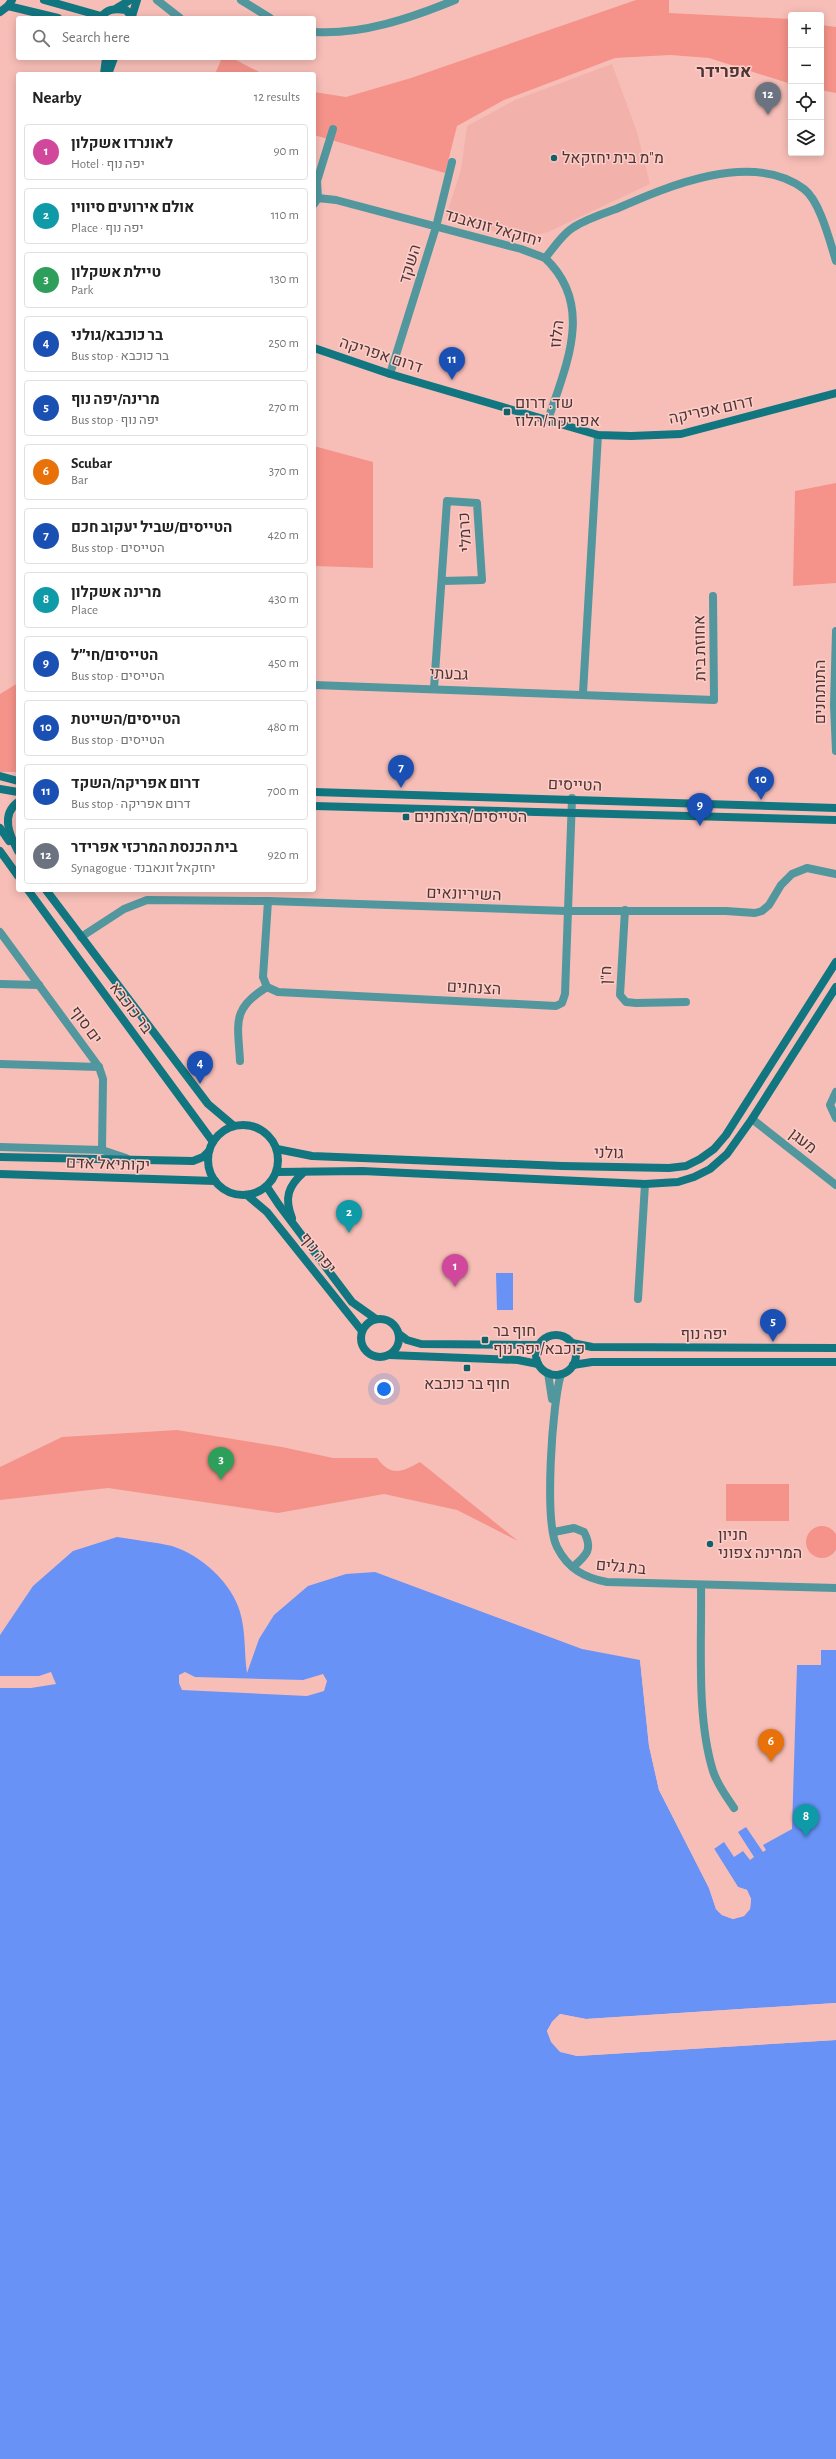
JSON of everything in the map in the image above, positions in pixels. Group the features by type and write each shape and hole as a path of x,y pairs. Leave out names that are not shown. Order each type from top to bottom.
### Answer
{"street":[{"path":"44,0 97,16"},
{"path":"101,16 107,10 117,8 130,0"},
{"path":"132,16 137,0"},
{"path":"157,0 177,16"},
{"path":"241,0 267,16"},
{"path":"316,32 331,33 369,28 435,4 455,0"},
{"path":"0,12 10,3 52,16"},
{"path":"117,8 126,10 131,16"},
{"path":"104,72 106,60"},
{"path":"109,72 113,60"},
{"path":"316,201 317,181 332,129"},
{"name":"השקד","path":"390,374 436,226 452,162"},
{"name":"יחזקאל זונאבנד","path":"316,201 336,200 521,249 545,258 572,227 660,189 726,173 749,172 790,181 806,190 817,207 836,261"},
{"name":"הלוז","path":"545,258 558,270 567,287 573,301 574,317 569,357 548,420"},
{"name":"דרום אפריקה","path":"316,349 390,374 598,435 631,436 681,434 836,393"},
{"path":"583,693 598,435"},
{"name":"כרמלי","path":"434,688 447,501 477,503 482,580 442,581"},
{"name":"אחוזת בית","path":"713,596 714,700"},
{"name":"התותחנים","path":"835,631 834,728 836,751"},
{"name":"גבעתי","path":"316,685 583,693 714,700"},
{"path":"0,776 16,780"},
{"path":"0,789 16,792"},
{"name":"הטייסים","path":"316,792 572,798 836,808"},
{"name":"הצנחנים","path":"267,986 278,992 556,1006 562,1003 565,994 572,798"},
{"path":"16,805 7,820 8,832 16,848"},
{"name":"הטייסים","path":"316,806 836,820"},
{"path":"0,828 16,849"},
{"path":"0,851 16,873"},
{"name":"השיריונאים","path":"81,937 124,909 147,900 268,901 568,911 624,910 755,913 762,911 769,905 781,885 792,874 807,868 836,874"},
{"name":"בר כוכבא","path":"29,892 213,1142"},
{"name":"בר כוכבא","path":"47,892 208,1104 234,1126"},
{"path":"240,1061 238,1021 242,1007 253,995 267,986 263,977 268,901"},
{"name":"ח\"ן","path":"624,910 620,995 626,1002 686,1002"},
{"name":"ים סוף","path":"0,932 99,1067 103,1079 102,1150"},
{"name":"גולני","path":"277,1149 312,1156 367,1159 617,1168 669,1168 686,1166 714,1149 726,1135 836,962"},
{"path":"0,984 39,985"},
{"name":"גולני","path":"277,1172 362,1171 645,1184 678,1182 710,1169 727,1154 752,1119 836,987"},
{"path":"0,1064 99,1067"},
{"path":"836,1092 830,1105 836,1118"},
{"name":"מעגן","path":"752,1119 836,1186"},
{"path":"234,1126 250,1126 260,1129 272,1140 277,1149 279,1163 277,1172 267,1186 248,1196 232,1194 215,1181 209,1168 209,1151 213,1142 221,1133 234,1126"},
{"path":"0,1147 102,1150 135,1161"},
{"name":"יקותיאל אדם","path":"0,1157 193,1162 203,1157 209,1151"},
{"path":"300,1233 288,1206 287,1199 292,1184 304,1172"},
{"name":"יקותיאל אדם","path":"0,1174 215,1181"},
{"path":"638,1299 645,1184"},
{"name":"יפה נוף","path":"267,1186 352,1302 376,1319"},
{"name":"יפה נוף","path":"248,1196 267,1212 362,1331"},
{"path":"538,1364 510,1360 389,1355 375,1357 366,1351 361,1342 362,1331 370,1321 376,1319 388,1320 393,1324 399,1334 407,1340 421,1344 539,1344"},
{"path":"389,1355 399,1344 399,1334"},
{"path":"555,1335 565,1337 572,1343 576,1354 573,1365 561,1374 548,1373 538,1364 536,1358 539,1344 546,1338 555,1335"},
{"name":"יפה נוף","path":"572,1343 592,1347 836,1348"},
{"name":"יפה נוף","path":"573,1365 592,1362 836,1362"},
{"name":"בת גלים","path":"548,1373 554,1407"},
{"name":"בת גלים","path":"561,1374 554,1407 550,1513 556,1546 573,1567 587,1579 607,1582 836,1588"},
{"path":"554,1532 574,1528 584,1532 590,1547 587,1553 573,1567"},
{"path":"701,1585 703,1710 708,1748 713,1772 721,1789 734,1808"}],"shaded area":[{"path":"636,0 669,0 669,13 788,19 788,83 709,58 670,55 615,58 504,100 457,126 445,173 316,136 316,92 346,97 411,78"},
{"path":"824,25 836,27 836,93 824,91"},
{"path":"221,60 236,60 259,72 216,72"},
{"name":"מ\"מ בית יחזקאל","path":"612,64 637,132 650,184 548,232 530,236 514,236 499,233 446,216 461,170 467,126 515,100"},
{"path":"316,447 373,462 373,568 316,566"},
{"path":"836,483 836,583 793,586 795,491"},
{"path":"16,684 16,772 0,772 0,694"},
{"path":"177,1430 282,1447 333,1458 377,1458 387,1468 397,1471 408,1468 420,1462 518,1541 457,1510 384,1494 278,1513 108,1488 0,1500 0,1467 62,1437"},
{"path":"726,1484 789,1484 789,1521 726,1521"},
{"path":"822,1526 831,1529 836,1536 837,1545 835,1551 831,1555 822,1558 813,1555 809,1551 806,1542 809,1533 813,1529"}],"water":[{"path":"496,1273 513,1273 513,1310 497,1310"},
{"path":"117,1537 172,1546 183,1550 204,1563 223,1581 236,1601 240,1612 243,1627 247,1673 259,1639 274,1615 308,1586 346,1574 375,1572 582,1649 640,1660 649,1746 659,1790 709,1888 716,1909 722,1915 733,1919 744,1916 750,1909 751,1899 747,1890 738,1887 714,1849 724,1842 734,1857 743,1851 750,1860 754,1857 738,1832 746,1827 763,1852 766,1850 763,1845 792,1829 797,1665 821,1665 821,1650 836,1650 836,2003 586,2019 560,2014 552,2022 547,2031 552,2042 561,2051 577,2056 836,2040 836,2459 0,2459 0,1635 33,1586 73,1551"}],"pier":[{"path":"640,1660 642,1660 651,1746 661,1790 711,1887 718,1908 723,1914 733,1917 743,1914 748,1908 749,1899 745,1892 736,1888 712,1850 713,1847 738,1887 747,1890 751,1899 750,1909 744,1916 733,1919 722,1915 716,1909 709,1888 659,1790 649,1746"},
{"path":"51,1672 56,1684 31,1688 0,1688 0,1676 39,1676"},
{"path":"185,1672 195,1677 303,1680 323,1674 327,1681 324,1691 307,1696 182,1690 179,1683 179,1675"},
{"path":"836,2003 836,2005 586,2021 561,2016 553,2023 549,2031 553,2041 561,2050 577,2054 836,2038 836,2040 577,2056 560,2052 551,2042 547,2031 552,2022 560,2014 586,2019"}],"place":[{"name":"בית הכנסת המרכזי אפרידר","path":"768,115"},
{"name":"מ\"מ בית יחזקאל","path":"554,158"},
{"name":"דרום אפריקה/השקד","path":"452,380"},
{"name":"שד. דרום אפריקה/הלוז","path":"507,412"},
{"name":"הטייסים/שביל יעקוב חכם","path":"401,788"},
{"name":"הטייסים/השייטת","path":"761,800"},
{"name":"הטייסים/הצנחנים","path":"406,817"},
{"name":"הטייסים/חי״ל","path":"700,826"},
{"name":"בר כוכבא/גולני","path":"200,1084"},
{"name":"אולם אירועים סיוויו","path":"349,1233"},
{"name":"לאונרדו אשקלון","path":"455,1287"},
{"name":"חוף בר כוכבא/יפה נוף","path":"485,1340"},
{"name":"מרינה/יפה נוף","path":"773,1342"},
{"name":"חוף בר כוכבא","path":"467,1368"},
{"name":"טיילת אשקלון","path":"221,1480"},
{"name":"חניון המרינה צפוני","path":"710,1544"},
{"name":"Scubar","path":"771,1762"},
{"name":"מרינה אשקלון","path":"806,1837"}],"district":[{"name":"אפרידר","path":"724,71"}]}
